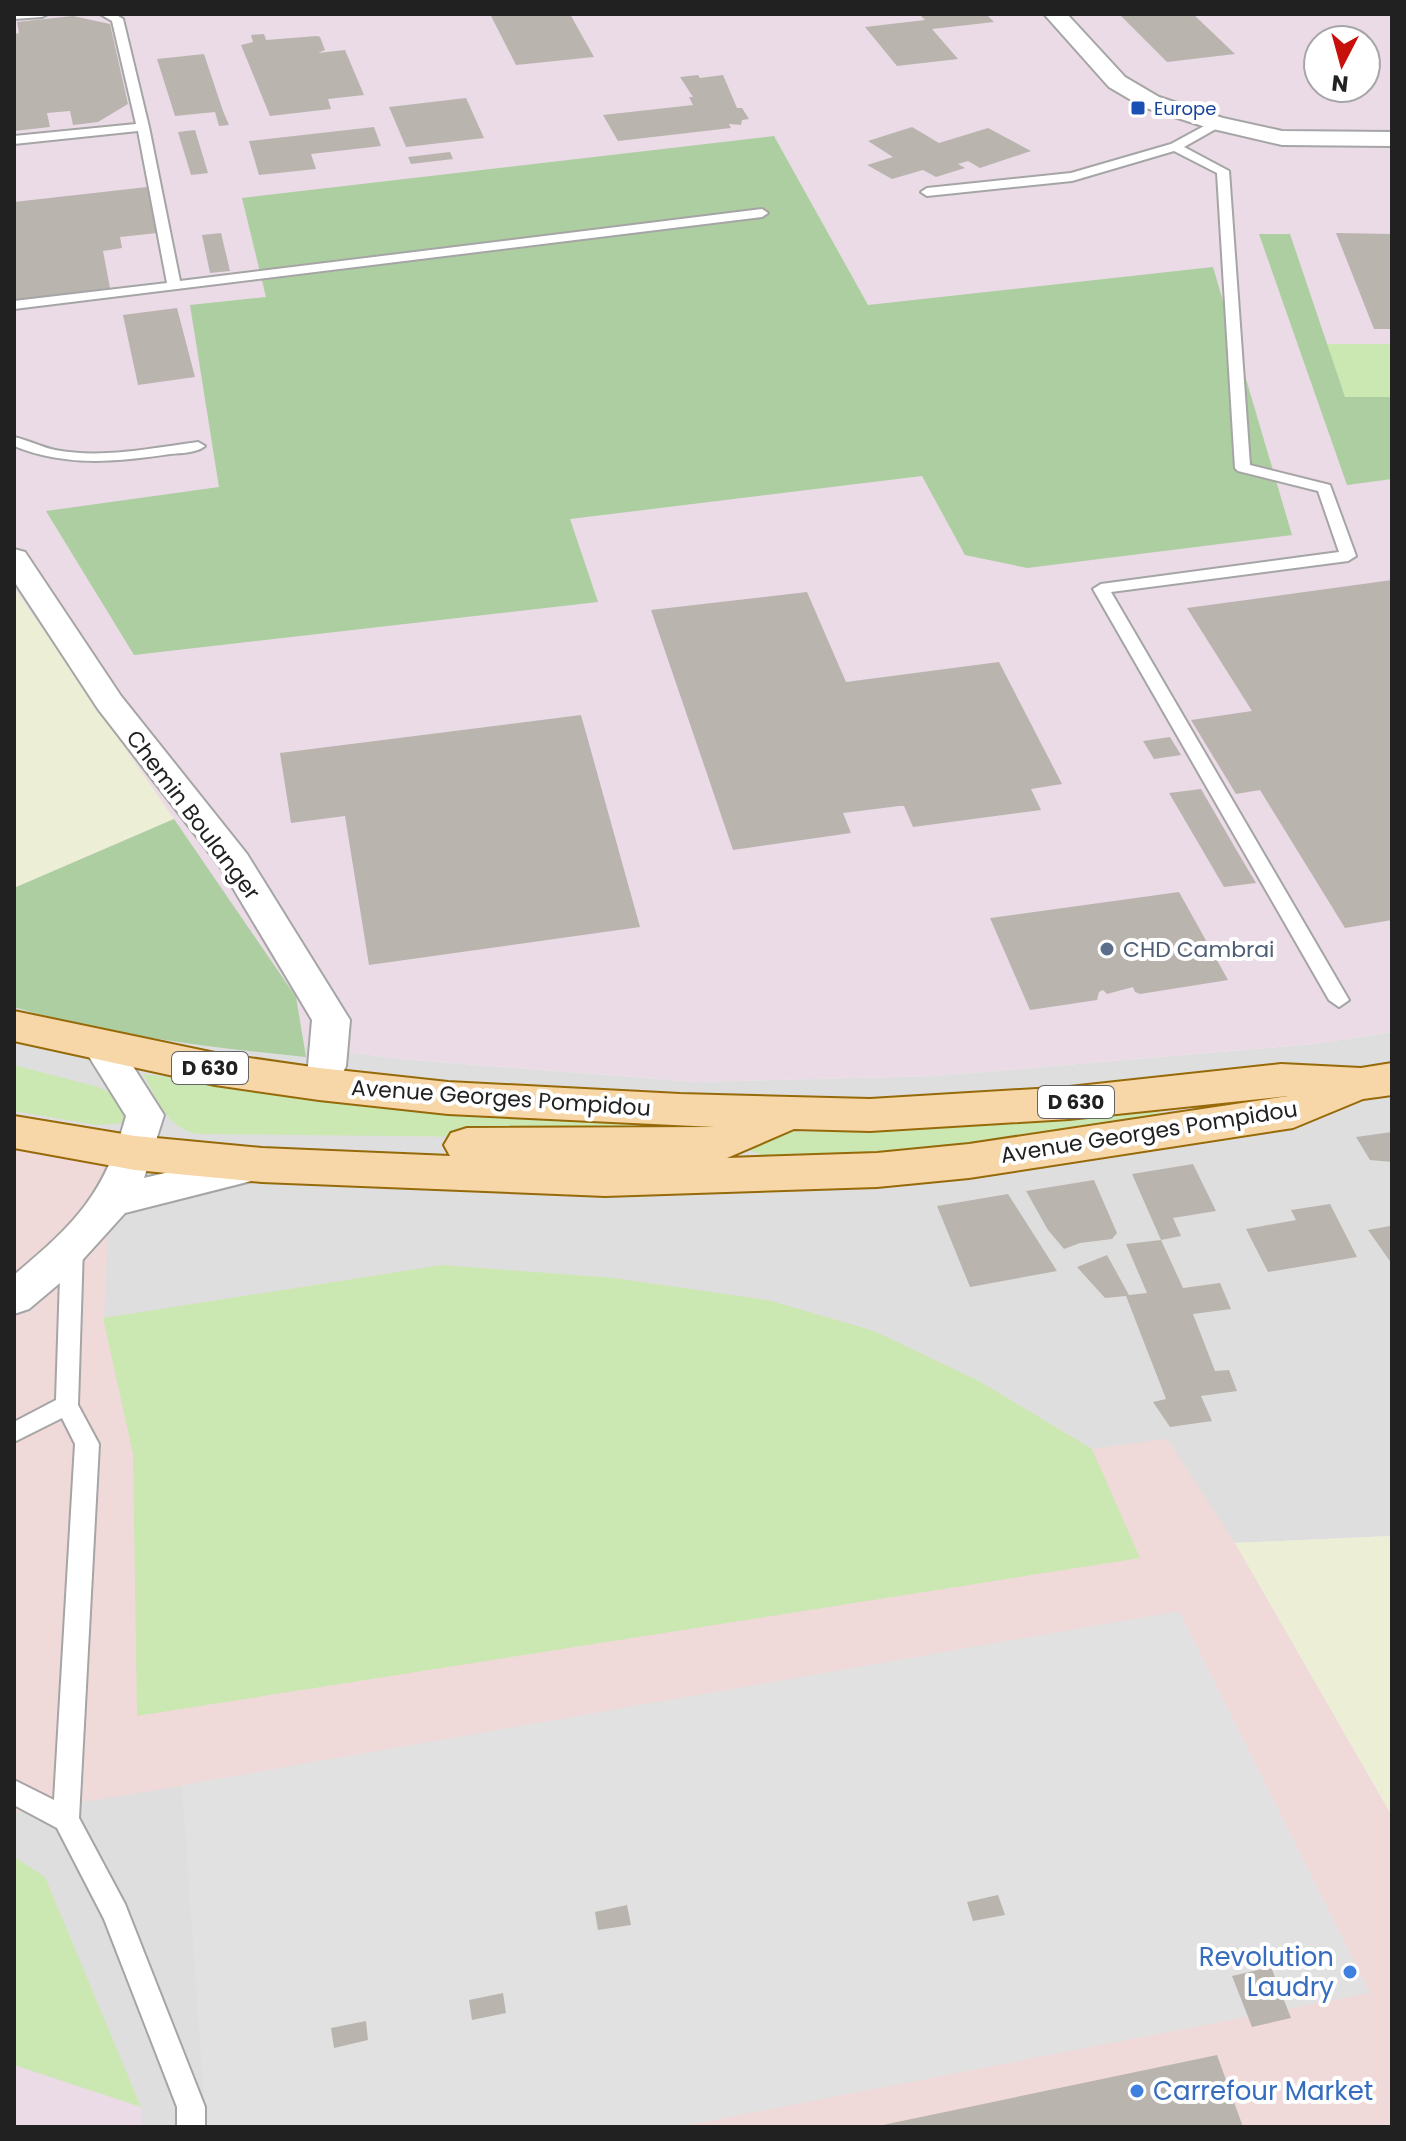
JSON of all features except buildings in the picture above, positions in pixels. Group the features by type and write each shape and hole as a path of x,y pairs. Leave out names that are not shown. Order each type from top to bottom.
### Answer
{"main road":[{"name":"Avenue Georges Pompidou","path":"14,1026 215,1069 319,1084 448,1098 791,1114 870,1115 1069,1103 1281,1080 1376,1081"},
{"name":"Avenue Georges Pompidou","path":"14,1132 135,1153 262,1165 605,1179 877,1170 969,1161 1293,1112 1376,1081"},
{"path":"262,1165 431,1144 715,1145 791,1114"}],"street":[{"path":"1055,14 1112,77 1132,93 1151,102 1217,123 1282,138 1392,139"},
{"name":"Chemin Boulanger","path":"14,558 109,702 235,862 331,1020 327,1066 319,1084"},
{"path":"14,1298 72,1244 112,1201 135,1153 145,1115 102,1047"},
{"path":"112,1201 262,1165"}],"lane":[{"path":"14,16 42,14"},
{"path":"106,14 117,19 143,127 174,286"},
{"path":"927,192 1072,177 1175,147 1217,123"},
{"path":"14,140 143,127"},
{"path":"1175,147 1223,171 1243,468 1325,488 1348,556 1101,589 1339,1000"},
{"path":"14,305 762,213"},
{"path":"14,441 34,451 106,458 198,446"},
{"path":"72,1244 67,1405 87,1444 66,1819 115,1913 191,2107 191,2127"},
{"path":"14,1433 67,1405"},
{"path":"14,1792 66,1819"}],"shaded area":[{"path":"14,14 1392,14 1392,344 1326,344 1345,397 1392,397 1392,1032 1314,1044 936,1076 697,1082 400,1059 204,1033 14,988"},
{"path":"14,988 204,1033 400,1059 697,1082 936,1076 1314,1044 1392,1032 1392,1536 1235,1543 1392,1816 1392,2127 14,2127"},
{"path":"14,1145 111,1164 104,1318 442,1265 614,1278 768,1300 874,1331 979,1381 1092,1449 1167,1439 1235,1543 1392,1816 1392,2127 206,2127 182,1786 14,1813"},
{"path":"1179,1611 1370,1993 678,2127 206,2127 182,1785"},
{"path":"14,1857 45,1877 141,2107 141,2127 14,2127"}],"green space":[{"path":"774,136 868,305 1213,267 1292,535 1027,568 965,555 922,476 570,519 598,602 134,655 46,511 219,487 190,305 266,297 242,198"},
{"path":"1259,234 1290,234 1345,397 1392,397 1392,479 1347,485"},
{"path":"1325,344 1392,344 1392,397 1345,397"},
{"path":"14,587 174,819 14,888"},
{"path":"174,819 296,997 306,1057 122,1033 14,1007 14,888"},
{"path":"14,1065 109,1092 125,1114 122,1123 97,1125 14,1111"},
{"path":"143,1074 446,1112 686,1127 681,1139 197,1134 170,1119"},
{"path":"1153,1110 1163,1114 1160,1117 918,1150 769,1157 750,1151 777,1132 892,1130"},
{"path":"442,1265 614,1278 768,1300 874,1331 979,1381 1092,1449 1140,1558 137,1716 133,1454 103,1318"},
{"path":"1392,1536 1392,1816 1235,1543"},
{"path":"14,1857 45,1877 141,2107 14,2065"}],"place":[{"name":"Europe","path":"1138,108"},
{"name":"CHD Cambrai","path":"1107,949"},
{"name":"Revolution Laudry","path":"1350,1972"},
{"name":"Carrefour Market","path":"1137,2091"}]}
